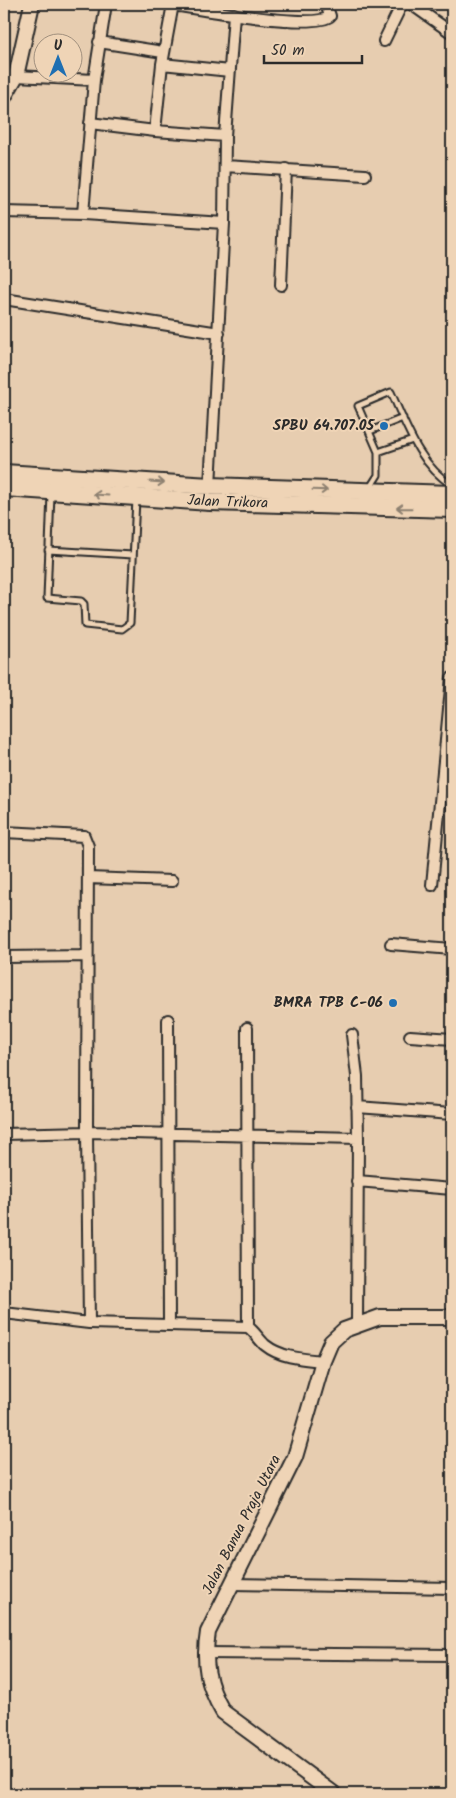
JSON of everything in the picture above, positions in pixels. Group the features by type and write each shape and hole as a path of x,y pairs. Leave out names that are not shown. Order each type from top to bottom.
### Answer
{"main road":[{"name":"Jalan Trikora","path":"4,473 210,486 452,494"},
{"path":"210,486 210,502"},
{"name":"Jalan Trikora","path":"4,488 210,502 452,509"}],"street":[{"path":"4,97 16,76 32,4"},
{"path":"83,214 94,80 106,4 101,4"},
{"path":"155,131 162,64 173,5 268,19 324,20 330,16 326,4"},
{"path":"384,41 402,4"},
{"path":"411,4 452,33"},
{"path":"210,486 224,223 225,136 234,14"},
{"path":"99,42 164,52"},
{"path":"162,64 230,71"},
{"path":"16,76 94,80"},
{"path":"90,123 155,131 225,136"},
{"path":"226,166 366,175"},
{"path":"281,285 286,169"},
{"path":"4,212 83,214 224,223"},
{"path":"4,300 219,334"},
{"path":"432,885 452,678"},
{"path":"4,832 84,836 88,846 87,1132 89,1323"},
{"path":"88,878 172,881"},
{"path":"391,944 452,949"},
{"path":"4,957 88,956"},
{"path":"168,1020 169,1325"},
{"path":"247,1028 248,1327 263,1344 273,1350 287,1356 323,1361"},
{"path":"352,1035 356,1070 358,1138 358,1324"},
{"path":"410,1036 452,1039"},
{"path":"357,1107 452,1114"},
{"path":"4,1134 87,1132 246,1134 358,1138"},
{"path":"357,1181 452,1189"},
{"path":"4,1305 4,1314 89,1323 248,1327"},
{"name":"Jalan Banua Praja Utara","path":"334,1794 223,1712 214,1697 207,1677 204,1652 208,1632 295,1457 323,1361 331,1342 344,1330 358,1324 390,1316 452,1318"},
{"path":"231,1584 452,1588"},
{"path":"204,1652 452,1655"}],"lane":[{"path":"367,491 378,475 378,452 358,406 391,392 414,440 437,476 452,485"},
{"path":"370,431 403,418"},
{"path":"378,452 414,440"},
{"path":"51,491 46,598 81,601 84,604 85,624 122,629 130,623 136,498"},
{"path":"48,550 133,555"}],"place":[{"name":"SPBU 64.707.05","path":"384,426"},
{"name":"BMRA TPB C-06","path":"393,1003"}]}
